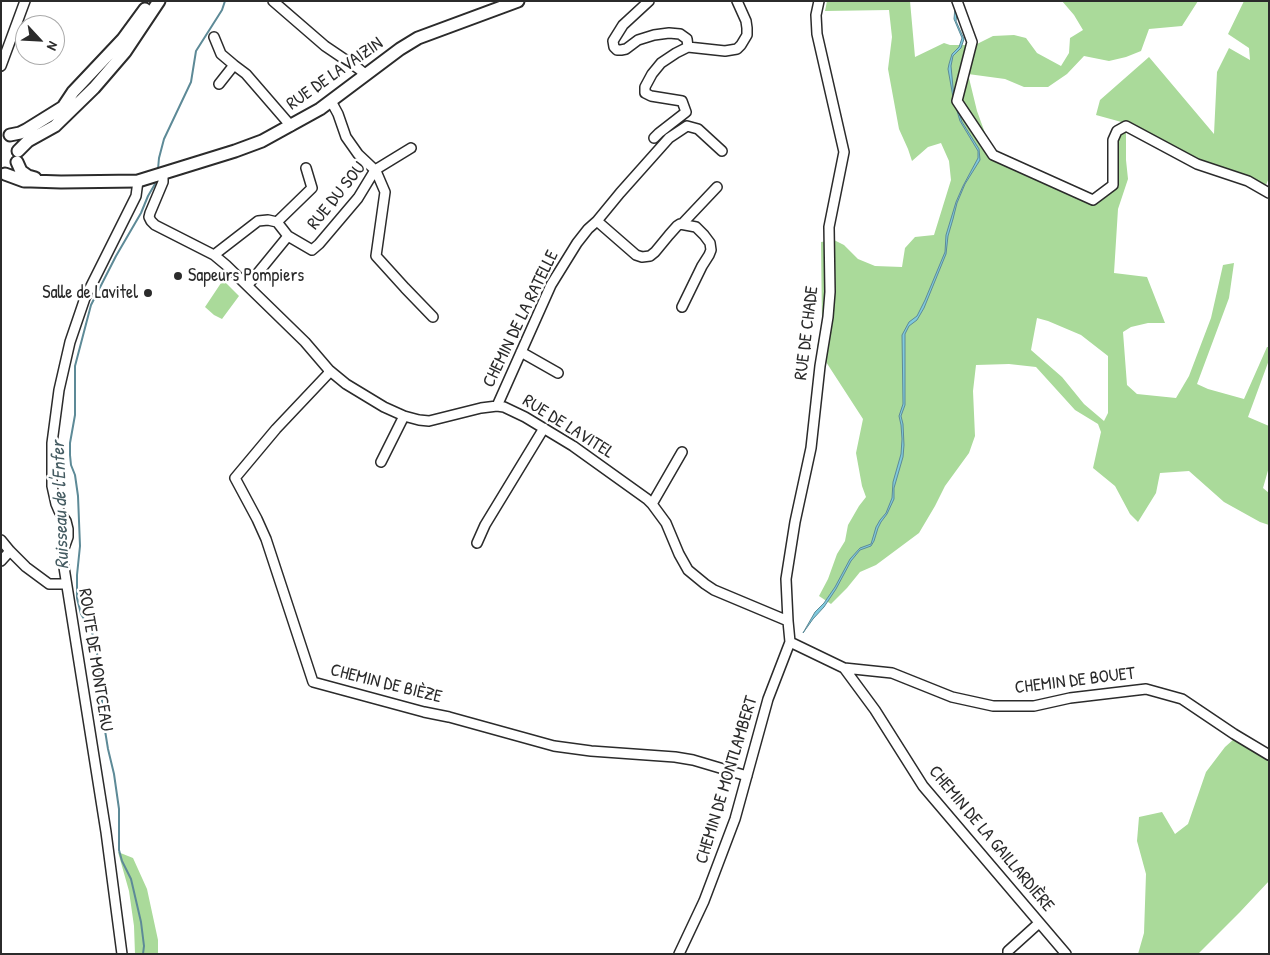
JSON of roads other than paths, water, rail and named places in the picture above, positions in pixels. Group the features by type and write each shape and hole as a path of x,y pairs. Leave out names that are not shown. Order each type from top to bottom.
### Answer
{"main road":[{"path":"6,133 20,133 62,107 73,92 123,40 150,1"},
{"path":"3,175 14,167 18,156 28,141 55,126 94,88 125,52 159,1"},
{"name":"RUE DE LAVAIZIN","path":"3,175 24,181 138,181 248,146 291,126 320,109 400,49 418,38 518,1"},
{"name":"RUE DE LAVAIZIN","path":"6,133 14,140 21,171 28,176 32,178 61,178 82,182"}],"street":[{"path":"1,66 24,1"},
{"path":"273,1 325,46 366,75"},
{"path":"648,1 623,25 613,41 614,47 617,50 626,49 638,40 654,34 669,33 680,34 687,39 688,47"},
{"path":"654,138 659,132 686,112 682,101 651,96 645,93 645,87 652,74 661,63 676,52 688,47 725,52 742,45 748,28 737,1"},
{"name":"RUE DE CHADE","path":"790,642 786,580 795,522 811,448 820,366 828,317 830,292 829,227 844,152 817,34 816,15 819,1"},
{"path":"957,1 972,42 957,101 993,155 1093,200 1113,185 1113,140 1118,131 1126,126 1197,164 1248,180 1269,193"},
{"path":"214,37 222,54 246,74 291,126"},
{"path":"219,84 234,65"},
{"path":"331,101 346,137 358,154 375,170 385,192 376,256 433,317"},
{"name":"CHEMIN DE LA RATELLE","path":"497,406 551,285 576,243 597,221 620,192 669,138 687,126 698,129 722,151"},
{"name":"RUE DU SOU","path":"277,222 288,236 312,250 358,198 375,170 411,148"},
{"path":"214,255 258,221 268,220 277,222 312,188 306,168"},
{"name":"RUE DE LAVITEL","path":"163,174 163,182 150,213 151,221 155,225 214,255 233,270 305,342 329,370 346,384 384,407 419,420 429,421 497,406 504,407 544,428 573,446 652,504 666,523 688,570 705,584 714,590 788,621"},
{"name":"ROUTE DE MONTCEAU","path":"122,954 106,832 63,561 68,528 56,504 52,486 52,444 59,390 70,342 85,298 136,196 138,181"},
{"path":"597,221 636,255 642,257 650,256 677,226 682,224 717,187"},
{"path":"682,224 696,227 707,237 711,250 682,307"},
{"name":"RUE DU SOU","path":"248,285 288,236"},
{"path":"521,352 558,373"},
{"name":"CHEMIN DE BIÈZE","path":"329,370 328,374 276,429 235,478 266,539 313,682 554,746 675,757 693,760 747,776"},
{"path":"381,462 404,416"},
{"path":"477,543 485,525 544,428"},
{"path":"652,504 682,452"},
{"path":"1,540 26,567 50,584 66,584"},
{"path":"1,561 10,551"},
{"name":"CHEMIN DE MONTLAMBERT","path":"679,954 708,892 735,819 768,699 790,642"},
{"name":"CHEMIN DE BOUET","path":"790,642 844,668 892,673 952,697 993,706 1034,706 1070,698 1146,689 1182,699 1269,755"},
{"name":"CHEMIN DE LA GAILLARDIÈRE","path":"844,668 875,710 923,786 1066,954"},
{"path":"1008,954 1008,951 1039,923"}],"water":[{"path":"955,7 956,21 964,39 961,48 953,56 951,66 954,98 962,122 979,149 980,160 965,184 957,203 948,236 946,254 924,308 905,334 905,405 901,416 904,445 903,457 894,488 894,499 878,528 871,546 860,550 851,561 824,607 803,633 815,612 835,587 850,559 860,548 871,544 876,527 886,513 892,498 893,482 901,454 902,439 899,416 903,404 902,335 909,322 917,316 925,300 945,252 946,235 956,202 963,186 978,158 978,151 960,121 953,97 948,69 952,54 959,47 962,38 954,19"}],"waterway":[{"name":"Ruisseau de l'Enfer","path":"158,169 164,139 191,82 196,51 222,10 225,1"},
{"name":"Ruisseau de l'Enfer","path":"143,954 141,922 131,879 119,850 119,809 102,712 97,652 92,632 81,614 77,598 80,546 78,496 75,475 71,465 70,443 75,415 75,366 91,305 155,184"}],"place":[{"name":"Sapeurs Pompiers","path":"178,276"},
{"name":"Salle de Lavitel","path":"148,293"}]}
